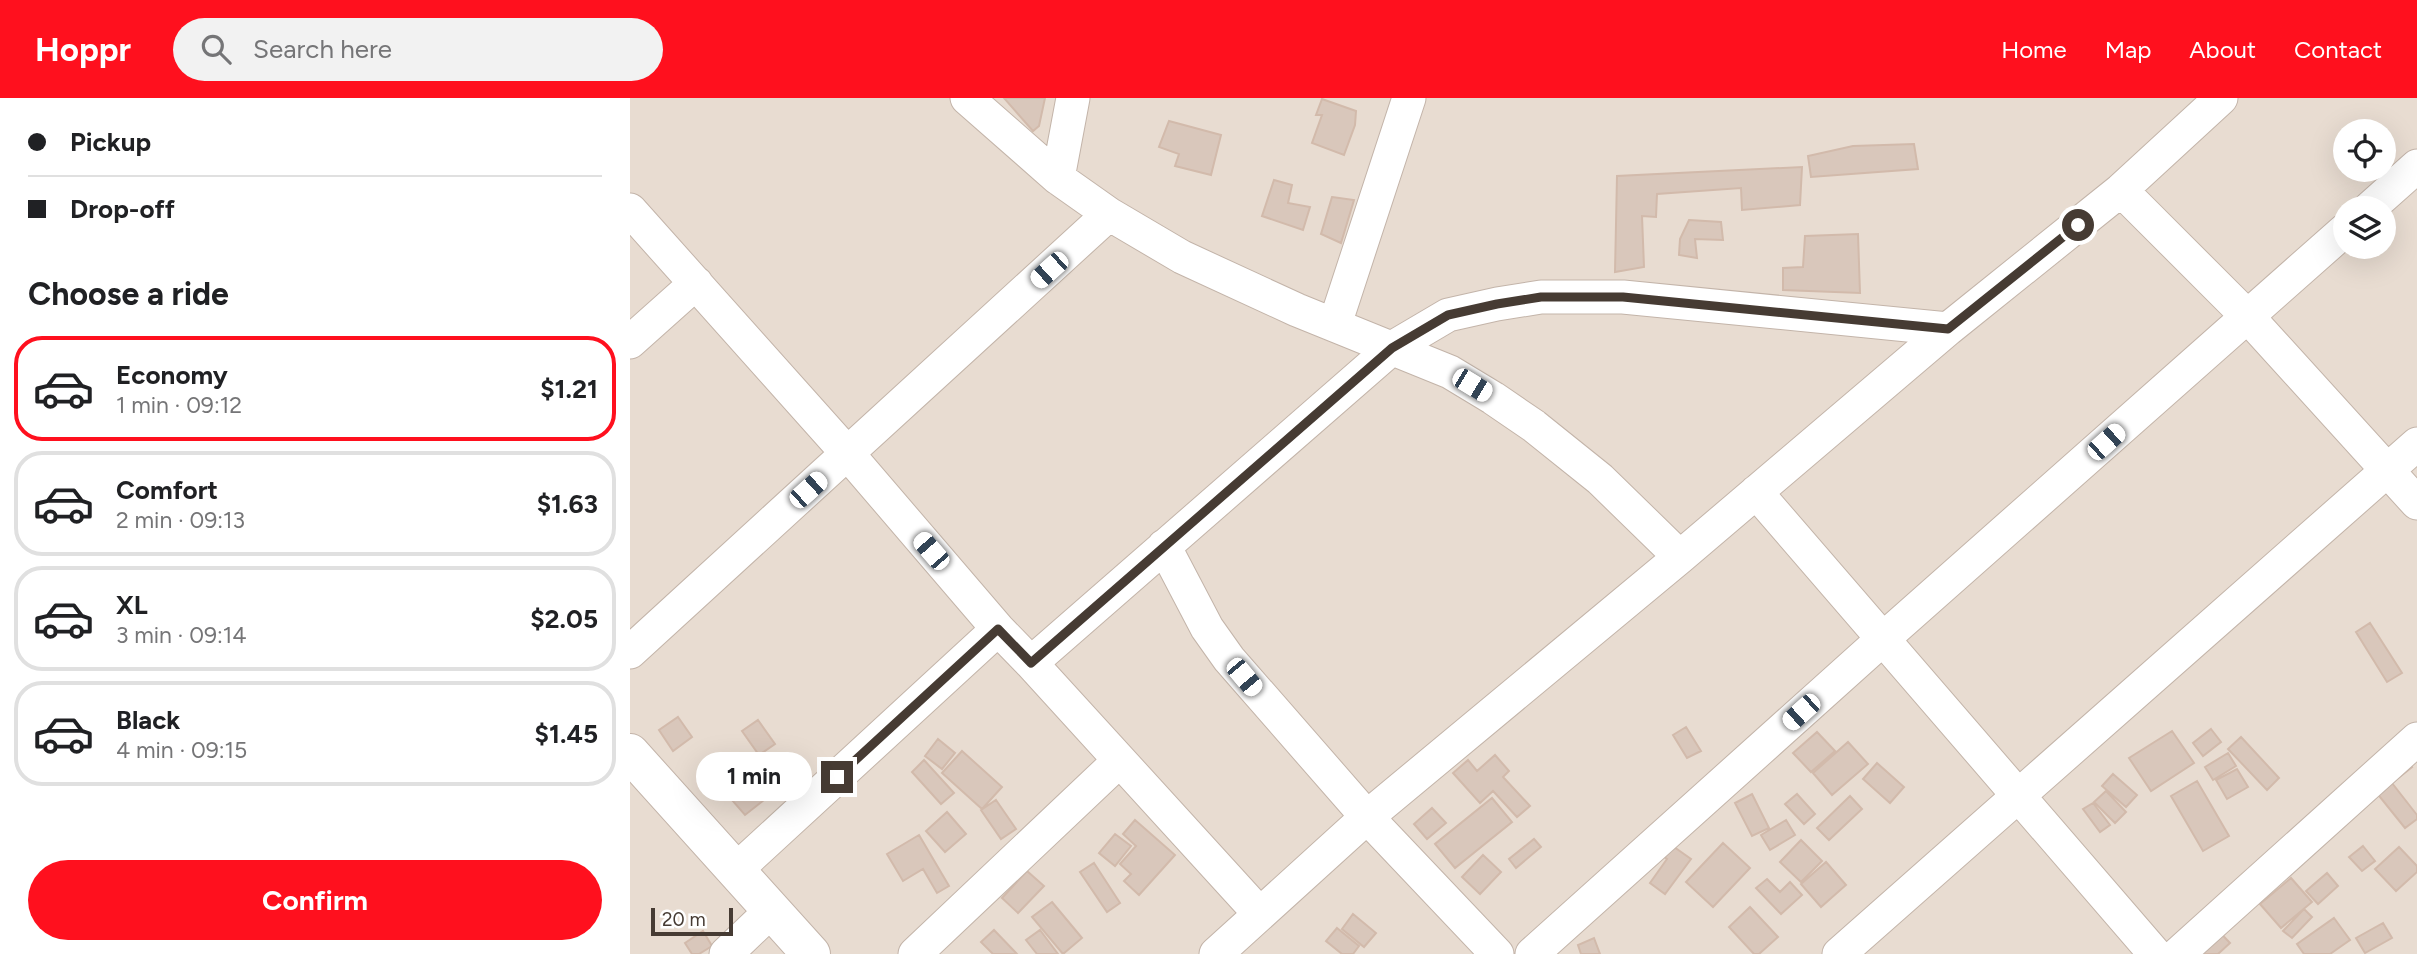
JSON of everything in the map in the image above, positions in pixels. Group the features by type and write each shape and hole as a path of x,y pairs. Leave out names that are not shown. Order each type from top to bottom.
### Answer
{"street":[{"path":"967,98 1058,178 1109,214 1182,257 1297,310 1450,372 1493,398 1534,426 1600,479 1680,556"},
{"path":"1058,178 1073,98"},
{"path":"1335,324 1409,98"},
{"path":"1216,954 1367,817 1948,329 2121,190 2221,98"},
{"path":"2383,196 2417,166"},
{"path":"2121,190 2248,317 2417,503"},
{"path":"630,210 848,454 998,629 1259,913"},
{"path":"630,652 1109,214"},
{"path":"1532,954 2333,241"},
{"path":"630,342 696,283"},
{"path":"1031,663 1392,348 1448,315 1541,297 1623,297 1948,329"},
{"path":"1839,954 2417,444"},
{"path":"1756,492 2155,954"},
{"path":"1164,546 1207,628 1229,659 1367,817 1497,954"},
{"path":"736,870 998,629"},
{"path":"2178,954 2417,740"},
{"path":"630,753 811,954"},
{"path":"915,954 1119,761"},
{"path":"726,954 772,910"}],"shaded area":[{"path":"630,98 2417,98 2417,954 630,954"}],"building":[{"path":"1004,98 1045,98 1039,126 1033,131"},
{"path":"1322,99 1356,111 1355,125 1344,155 1312,143 1322,115 1316,115"},
{"path":"1169,121 1221,135 1211,175 1175,166 1179,154 1159,147"},
{"path":"1914,144 1918,169 1811,177 1808,156 1853,146"},
{"path":"1802,167 1800,205 1742,210 1741,188 1657,194 1656,217 1642,216 1644,267 1615,272 1617,176"},
{"path":"1274,180 1292,185 1288,203 1310,207 1303,230 1262,216"},
{"path":"1332,197 1354,200 1341,243 1321,234"},
{"path":"1689,220 1721,222 1723,240 1695,239 1697,258 1679,255 1680,239"},
{"path":"1858,234 1860,293 1783,290 1783,268 1803,267 1805,236"},
{"path":"2370,623 2402,673 2387,682 2356,632"},
{"path":"678,717 692,737 673,751 659,730"},
{"path":"758,720 775,744 759,755 742,731"},
{"path":"1686,727 1701,751 1687,758 1673,735"},
{"path":"2211,729 2221,742 2203,756 2193,743"},
{"path":"2172,731 2194,763 2151,791 2129,758"},
{"path":"1817,732 1835,751 1811,772 1793,753"},
{"path":"2241,737 2279,778 2267,790 2228,749"},
{"path":"938,739 955,753 942,769 925,756"},
{"path":"1848,742 1868,764 1832,795 1813,773"},
{"path":"962,751 1002,787 982,809 942,773"},
{"path":"2228,753 2236,766 2213,780 2205,767"},
{"path":"2401,753 2412,767 2392,783 2417,815 2417,819 2405,828 2367,781"},
{"path":"1495,755 1509,771 1503,777 1530,806 1517,817 1493,791 1480,803 1453,773 1468,760 1477,771"},
{"path":"924,760 954,793 941,804 912,772"},
{"path":"1877,763 1904,787 1890,803 1863,779"},
{"path":"2237,769 2248,787 2227,799 2216,780"},
{"path":"749,771 769,796 745,815 724,791"},
{"path":"2113,774 2137,795 2126,807 2102,786"},
{"path":"2197,781 2229,836 2203,851 2171,796"},
{"path":"2106,791 2126,812 2115,823 2094,802"},
{"path":"1752,794 1769,828 1752,836 1735,803"},
{"path":"1797,794 1815,814 1804,824 1785,804"},
{"path":"1850,796 1862,809 1829,840 1817,828"},
{"path":"1492,798 1512,822 1455,868 1435,844"},
{"path":"996,800 1016,829 1001,839 981,810"},
{"path":"2093,803 2110,825 2100,832 2083,809"},
{"path":"1432,808 1446,823 1427,839 1414,824"},
{"path":"947,812 966,834 945,852 926,831"},
{"path":"1135,820 1175,855 1139,895 1124,881 1131,874 1120,864 1136,846 1123,834"},
{"path":"1786,820 1795,835 1770,850 1761,835"},
{"path":"1115,834 1131,846 1115,866 1099,853"},
{"path":"919,835 949,886 937,893 923,869 903,881 887,854"},
{"path":"1534,839 1541,847 1516,868 1509,859"},
{"path":"1801,840 1822,861 1801,882 1780,862"},
{"path":"1667,842 1691,859 1665,894 1650,883 1667,859 1659,853"},
{"path":"1723,843 1750,868 1713,907 1686,882"},
{"path":"2363,846 2375,861 2362,871 2349,857"},
{"path":"2399,847 2417,866 2417,872 2396,891 2375,869"},
{"path":"1483,855 1501,872 1480,894 1462,877"},
{"path":"1826,862 1846,885 1821,907 1801,884"},
{"path":"1094,863 1120,903 1107,912 1080,872"},
{"path":"1027,871 1044,886 1018,913 1002,898"},
{"path":"2327,873 2338,886 2318,904 2306,891"},
{"path":"2291,878 2312,902 2281,928 2260,904"},
{"path":"1767,879 1780,892 1790,882 1802,895 1781,914 1756,888"},
{"path":"1052,902 1082,938 1063,954 1032,917"},
{"path":"1750,907 1778,937 1759,954 1754,954 1729,927"},
{"path":"2304,909 2312,917 2292,938 2283,931"},
{"path":"1353,914 1376,933 1364,947 1342,929"},
{"path":"2334,918 2350,940 2330,954 2304,954 2297,944"},
{"path":"2209,921 2230,943 2218,954 2191,954"},
{"path":"2383,923 2392,938 2365,953 2356,938"},
{"path":"1337,928 1359,946 1353,954 1342,954 1326,941"},
{"path":"994,930 1017,954 993,954 981,942"},
{"path":"1040,930 1058,954 1037,954 1026,940"},
{"path":"703,931 712,946 699,954 692,954 685,943"},
{"path":"1594,938 1600,954 1581,954 1578,945"}],"route":[{"path":"837,777 998,629 1031,663 1392,348 1448,315 1541,297 1623,297 1948,329 2078,225"}]}
